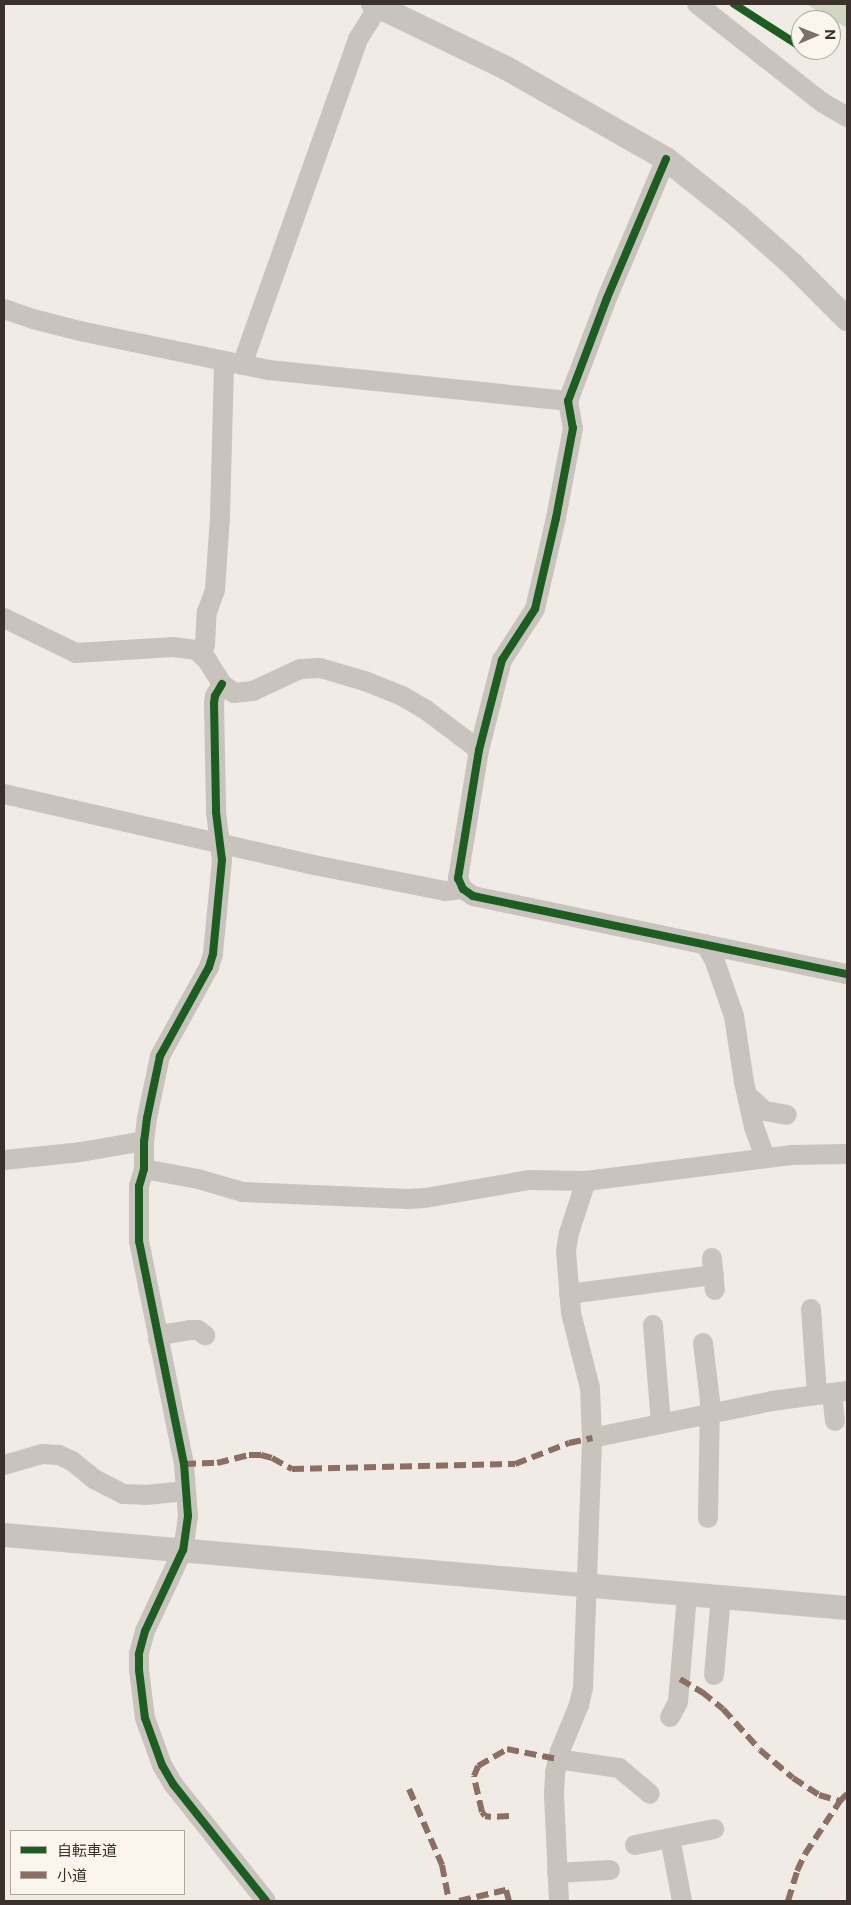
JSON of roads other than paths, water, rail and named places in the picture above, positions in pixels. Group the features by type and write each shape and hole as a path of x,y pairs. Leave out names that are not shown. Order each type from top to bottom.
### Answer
{"street":[{"path":"697,4 823,103 847,117"},
{"path":"202,654 205,645 207,612 215,580 233,364 358,39 377,5 506,68 666,159 792,264 847,319"},
{"path":"666,159 607,298 568,401 573,428 556,518 535,608 502,660 479,750 458,872 459,883 472,896 847,974"},
{"path":"4,309 61,326 233,364 299,374 568,401"},
{"path":"4,618 76,653 173,647 189,648 202,654 222,684 234,693 243,694 300,669 320,668 365,681 402,696 426,710 479,750"},
{"path":"222,684 215,696 214,703 215,793 222,877 213,954 209,967 160,1056 144,1141 144,1169 138,1203 140,1240 158,1340 184,1464 188,1516 183,1550 145,1631 139,1654 145,1718 162,1765 173,1784 266,1901"},
{"path":"4,794 314,864 445,891 463,889"},
{"path":"705,944 714,959 734,1016 747,1095 766,1157"},
{"path":"747,1095 765,1111 787,1115"},
{"path":"4,1160 81,1152 144,1141"},
{"path":"144,1169 198,1179 243,1192 408,1199 425,1198 528,1180 586,1181 766,1157 847,1154"},
{"path":"559,1901 554,1794 557,1759 579,1705 583,1687 592,1438 588,1372 571,1313 566,1271 567,1242 586,1181"},
{"path":"569,1294 714,1274"},
{"path":"811,1309 832,1393 835,1421"},
{"path":"653,1325 661,1424"},
{"path":"158,1340 166,1334 190,1330 198,1330 205,1335"},
{"path":"704,1343 710,1414 708,1518"},
{"path":"592,1438 772,1401 832,1393"},
{"path":"4,1465 42,1454 59,1455 72,1461 94,1479 123,1494 146,1495 186,1491"},
{"path":"4,1535 847,1608"},
{"path":"670,1718 678,1702 687,1594"},
{"path":"714,1675 721,1597"},
{"path":"557,1759 619,1768 650,1794"},
{"path":"635,1845 714,1829"},
{"path":"670,1838 682,1901"},
{"path":"557,1872 610,1870"}]}
